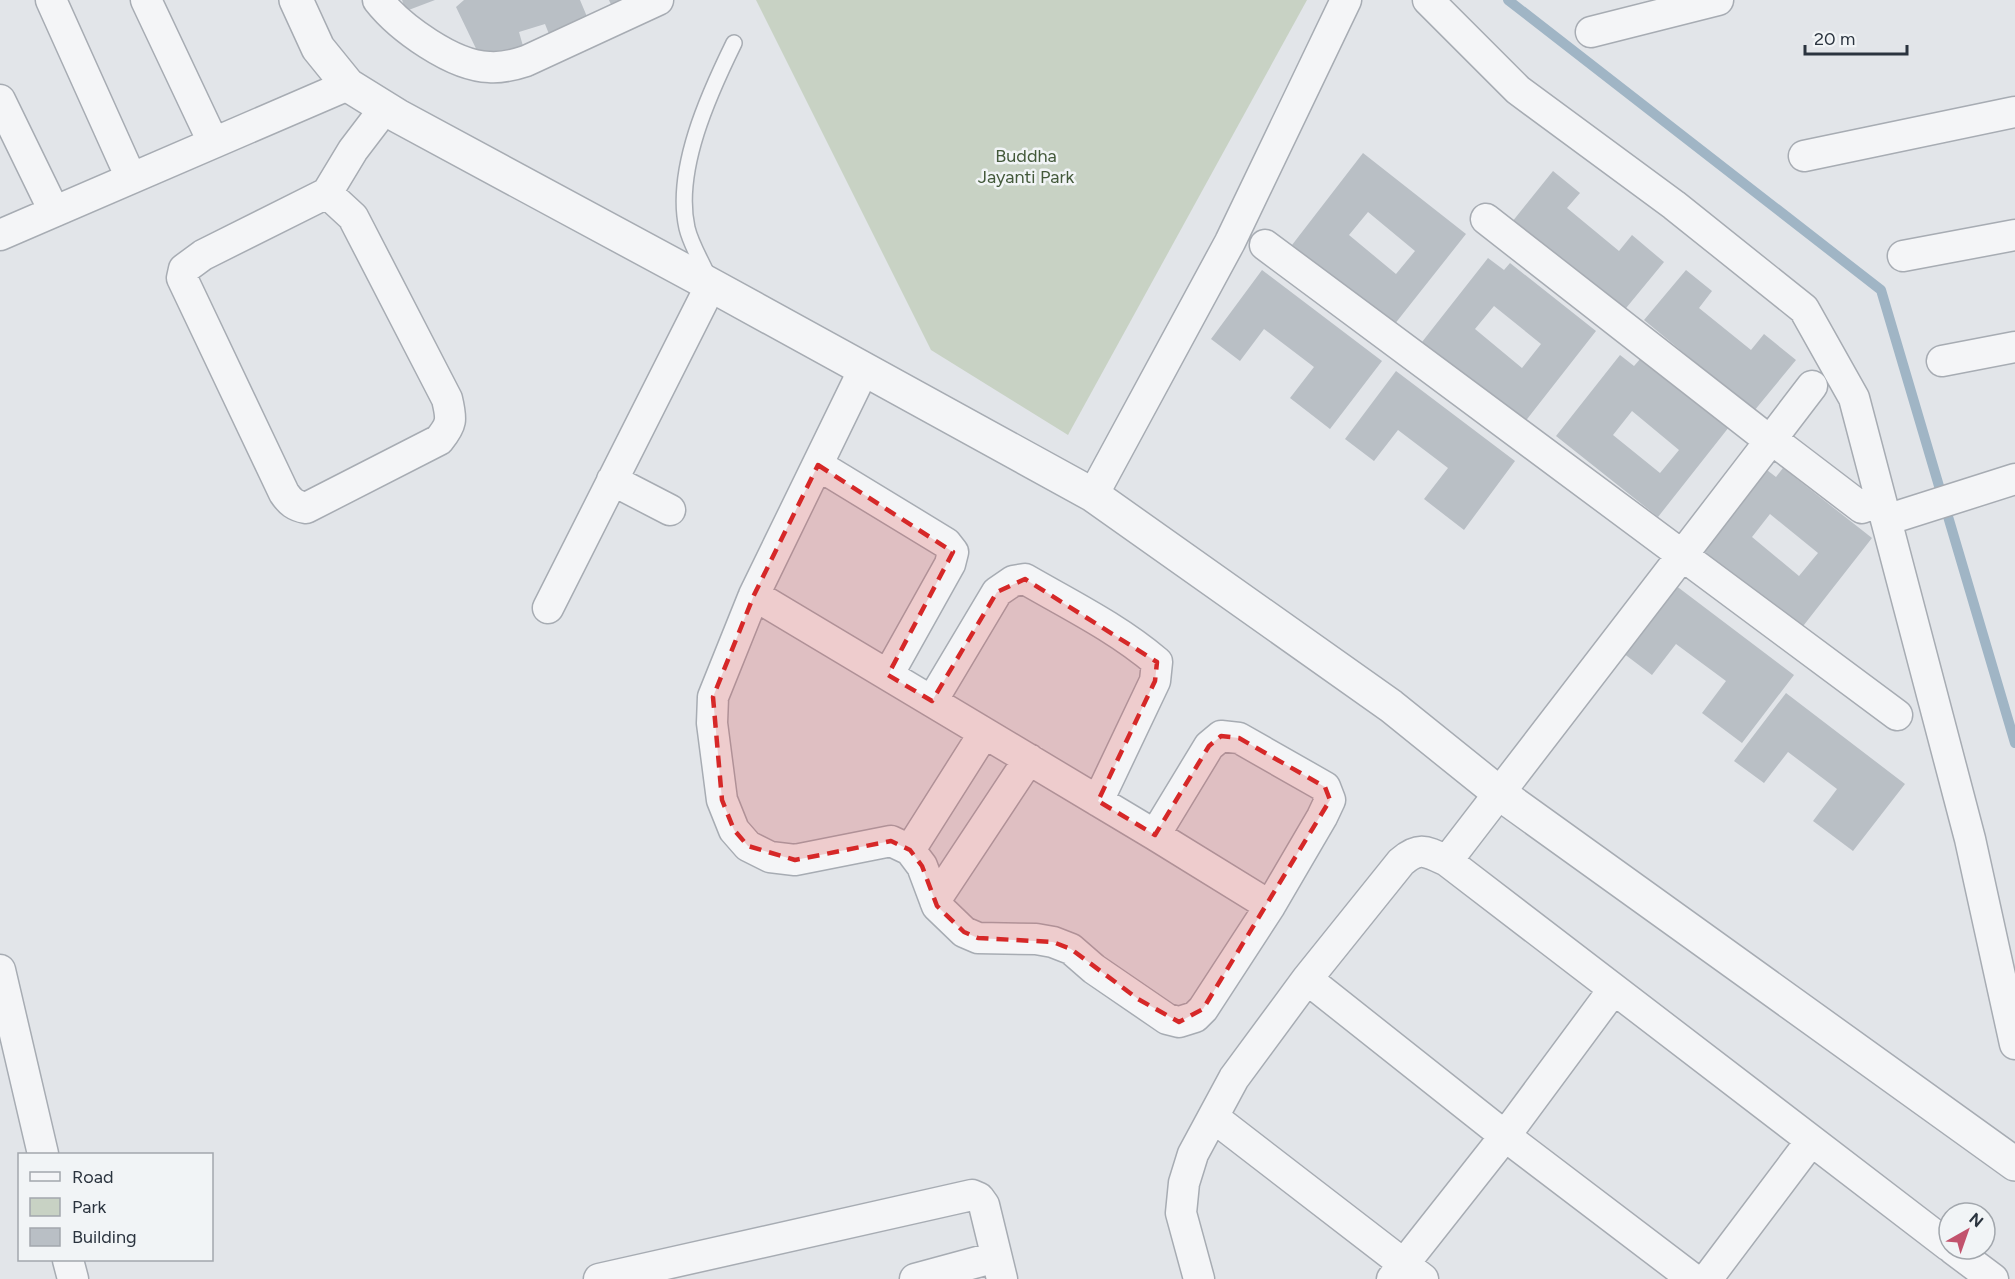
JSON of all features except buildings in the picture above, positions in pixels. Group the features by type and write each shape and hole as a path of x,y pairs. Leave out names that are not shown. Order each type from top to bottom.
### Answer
{"street":[{"path":"51,0 131,178"},
{"path":"146,0 213,142"},
{"path":"296,0 318,48 348,85 385,108 1093,495 1391,706 1499,793 2015,1164"},
{"path":"378,0 385,9 420,37 467,63 489,67 511,66 526,61 658,0"},
{"path":"1093,495 1230,242 1346,0"},
{"path":"1428,0 1518,90 1674,205 1804,309 1854,398 1970,839 2015,1044"},
{"path":"1591,32 1718,0"},
{"path":"0,235 348,85"},
{"path":"0,100 54,211"},
{"path":"327,193 353,217 447,399 452,417 449,428 439,440 306,508 298,507 284,493 182,278 184,269 203,255 327,193 353,150 385,108"},
{"path":"1804,156 2015,112"},
{"path":"1486,219 1770,441 1885,513 1977,492 2015,479"},
{"path":"1903,256 2015,235"},
{"path":"1265,245 1896,715"},
{"path":"548,608 711,285"},
{"path":"1942,361 2015,347"},
{"path":"864,369 754,596 713,697 712,723 722,800 734,830 748,846 770,857 795,860 891,841 910,850 922,866 937,906 964,932 978,938 1036,939 1071,949 1094,969 1137,999 1167,1019 1179,1022 1195,1017 1203,1009 1270,906 1330,800 1325,787 1239,738 1221,736 1209,746 1155,835"},
{"path":"1447,861 1812,386"},
{"path":"818,465 946,543 953,552 950,564 888,675"},
{"path":"612,480 670,510"},
{"path":"932,701 997,592 1013,581 1024,579 1104,624 1142,649 1157,662 1155,681 1098,801"},
{"path":"754,596 1029,759 1270,906"},
{"path":"910,850 984,733"},
{"path":"935,901 1029,759"},
{"path":"1199,1279 1181,1213 1184,1183 1193,1154 1234,1078 1306,979 1401,862 1412,853 1426,851 1447,861 1937,1237"},
{"path":"0,970 43,1153"},
{"path":"1306,979 1505,1136 1693,1279"},
{"path":"1213,1117 1406,1274 1613,990"},
{"path":"1707,1279 1811,1141"},
{"path":"600,1279 972,1195 979,1198 984,1204 999,1268 915,1279"},
{"path":"68,1261 73,1279"},
{"path":"1969,1261 1993,1279"}],"lane":[{"path":"711,285 687,229 683,197 696,131 713,84 734,43"}],"highlighted area":[{"path":"818,465 953,552 888,675 932,701 997,592 1025,579 1157,662 1155,681 1098,801 1155,835 1209,746 1221,736 1239,738 1325,787 1330,800 1203,1009 1179,1022 1138,999 1071,949 1053,942 978,938 964,932 937,906 922,866 910,850 891,841 795,860 748,846 734,830 722,800 713,697 754,595"}],"green space":[{"name":"Buddha Jayanti Park","path":"756,0 1307,0 1068,435 931,350"}],"waterway":[{"path":"1508,0 1881,290 2015,743"}]}
